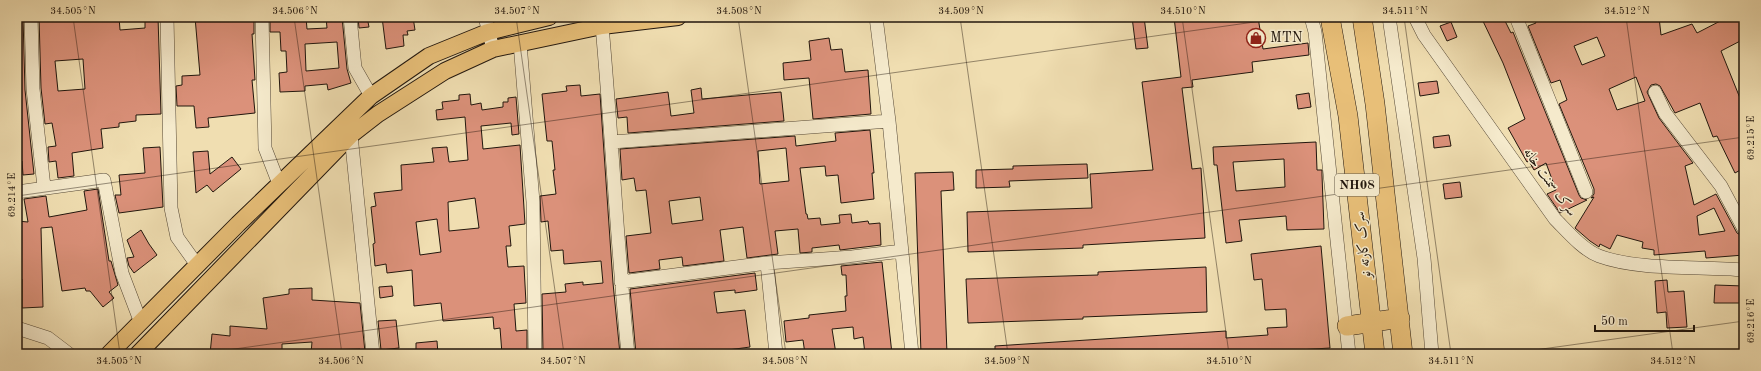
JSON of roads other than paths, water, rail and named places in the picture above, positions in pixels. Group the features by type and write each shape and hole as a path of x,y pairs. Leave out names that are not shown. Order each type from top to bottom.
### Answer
{"highway":[{"name":"سرک کارته نو","path":"1330,17 1348,116 1375,354"},
{"name":"سرک کارته نو","path":"1362,17 1384,178 1403,354"},
{"path":"1356,181 1384,178"},
{"path":"1347,326 1400,318"}],"main road":[{"path":"109,354 279,184 371,96 429,56 486,24 549,17"},
{"path":"138,354 350,135 378,114 446,71 493,50 520,43 602,26 678,17"}],"street":[{"path":"31,17 34,90 44,187"},
{"path":"167,17 171,208 177,237 197,265"},
{"path":"262,17 265,148 279,184"},
{"path":"350,17 355,68 371,96"},
{"path":"876,17 889,121 912,354"},
{"path":"1311,17 1315,32 1349,354"},
{"path":"1389,17 1424,258 1432,354"},
{"name":"سرک سمنت خانه","path":"1415,17 1424,34 1555,219 1575,240 1598,256 1630,263 1744,270"},
{"path":"1516,17 1586,192"},
{"path":"486,24 493,50"},
{"path":"602,26 612,142 621,282 628,354"},
{"path":"520,43 533,202 535,354"},
{"path":"1655,92 1665,113 1721,186 1744,229"},
{"path":"612,142 889,121"},
{"path":"350,135 373,354"},
{"path":"17,192 44,187 104,180 122,273 141,322"},
{"path":"621,282 767,263 852,257 902,251"},
{"path":"767,263 776,354"},
{"path":"17,328 48,338 69,354"}],"place":[{"name":"MTN","path":"1256,38"}]}
